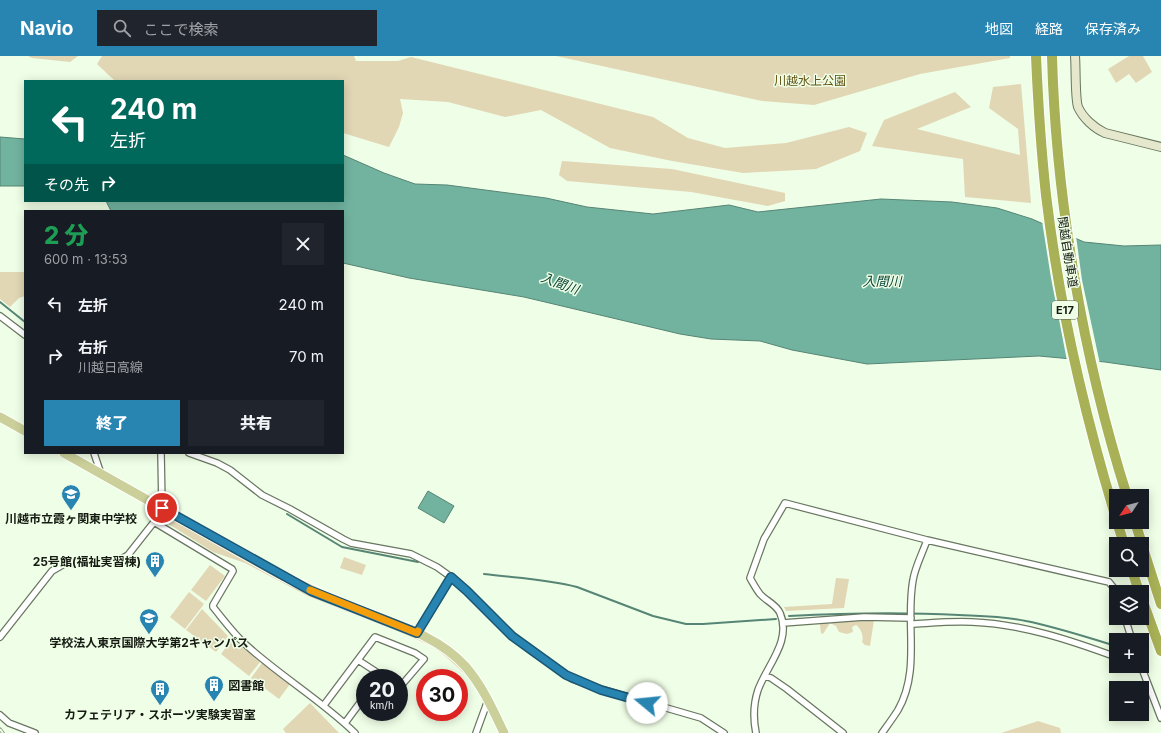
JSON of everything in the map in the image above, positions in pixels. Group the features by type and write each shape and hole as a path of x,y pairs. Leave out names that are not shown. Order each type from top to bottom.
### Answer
{"highway":[{"name":"関越自動車道","path":"1036,56 1046,194 1063,301 1089,418 1109,495"},
{"name":"関越自動車道","path":"1052,56 1054,102 1063,194 1079,303 1105,417 1125,489"},
{"path":"1149,568 1161,604"},
{"path":"1149,618 1161,650"}],"main road":[{"path":"0,417 24,430"},
{"path":"66,454 311,591 417,633 439,644 459,660 476,680 488,700 504,733"}],"street":[{"path":"1075,56 1077,106 1087,120 1099,130 1161,147"},
{"path":"0,316 24,334"},
{"path":"94,454 101,474"},
{"path":"0,637 52,571 64,564 118,561 128,555 154,522 162,508 161,454"},
{"path":"192,454 217,463 230,470 262,495 351,543 418,556 451,577 512,636 566,675 601,690 701,718 724,733"},
{"path":"756,733 753,711 758,690 783,638 783,623 779,611 761,595 750,578 764,539 785,503 927,540 1109,582 1111,585"},
{"path":"154,522 232,569 213,607 244,643 324,705 354,733"},
{"path":"882,733 898,710 909,678 911,664 911,610 913,578 927,540"},
{"path":"417,633 451,577"},
{"path":"783,623 864,617 911,621 972,622 1007,626 1051,635 1109,655"},
{"path":"324,705 375,637 415,653 424,659 408,678"},
{"path":"358,660 371,669"},
{"path":"1143,673 1161,718"},
{"path":"765,676 771,678 787,689 843,733"},
{"path":"476,733 480,726 488,700"},
{"path":"344,723 356,708"},
{"path":"0,715 9,723 35,733"}],"green space":[{"path":"28,56 78,56 70,62 32,58"},
{"path":"102,56 354,56 356,61 398,61 411,57 653,117 688,138 725,148 786,143 849,127 867,133 860,151 816,169 743,173 672,161 610,148 541,110 505,117 448,102 400,99 403,113 399,127 389,147 344,133 344,80 114,80 97,64"},
{"name":"川越水上公園","path":"556,56 1010,56 1010,58 920,74 814,105 762,101"},
{"path":"1129,56 1143,56 1152,72 1136,83 1129,74 1116,83 1108,69"},
{"path":"1021,84 1031,203 965,197 963,159 872,146 884,120 955,92 971,107 917,129 1020,155 1018,129 989,108 993,87"},
{"path":"562,161 672,169 785,193 785,201 768,206 691,192 567,181 559,175"},
{"path":"0,272 24,272 24,296 19,298 10,307 0,299"},
{"path":"164,513 302,590 431,644 449,656 462,669 459,669 432,646 308,596 245,563 213,552 159,518"},
{"path":"344,557 366,565 362,575 340,568"},
{"path":"210,565 225,576 206,601 191,590"},
{"path":"836,578 849,579 844,608 786,611 784,607 832,604"},
{"path":"189,592 204,604 185,629 170,617"},
{"path":"202,609 228,636 216,652 186,630"},
{"path":"874,620 870,646 865,645 862,642 862,633 856,625 852,627 853,632 847,634 839,632 836,626 830,623 823,634 821,633 821,622"},
{"path":"232,639 260,662 249,676 221,654"},
{"path":"262,663 290,684 279,699 251,678"},
{"path":"468,675 469,676 483,699 468,678"},
{"path":"310,703 339,733 286,733 283,729"},
{"path":"1038,721 1060,728 1061,733 1001,733"}],"water":[{"path":"0,137 24,139 24,186 0,186"},
{"name":"入間川","path":"344,155 384,173 415,184 447,185 546,198 587,207 653,214 729,205 758,212 881,199 952,202 997,208 1032,219 1084,242 1124,246 1161,245 1161,370 1105,362 1039,356 867,364 792,350 760,341 711,339 680,334 524,297 409,278 344,263 344,210 110,210 106,202 344,202"},
{"path":"428,491 454,506 444,523 418,508"}],"pier":[{"path":"1042,221 1076,236 1082,280 1100,364 1067,361"}],"waterway":[{"path":"0,302 24,321"},
{"path":"287,514 342,547 418,562"},
{"path":"484,574 566,584 653,616 686,624 776,619"},
{"path":"789,616 895,613 1001,617 1018,619 1048,626 1109,644"}],"railway":[{"path":"0,729 3,733"}],"slow traffic":[{"path":"310,590 417,633 418,631"}],"place":[{"name":"川越市立霞ヶ関東中学校","path":"71,511"},
{"name":"25号館(福祉実習棟)","path":"155,578"},
{"name":"学校法人東京国際大学第2キャンパス","path":"149,635"},
{"name":"図書館","path":"214,702"},
{"name":"カフェテリア・スポーツ実験実習室","path":"160,706"}],"route":[{"path":"162,508 311,591 417,633 451,577 512,636 572,679 601,690 647,703"}]}
